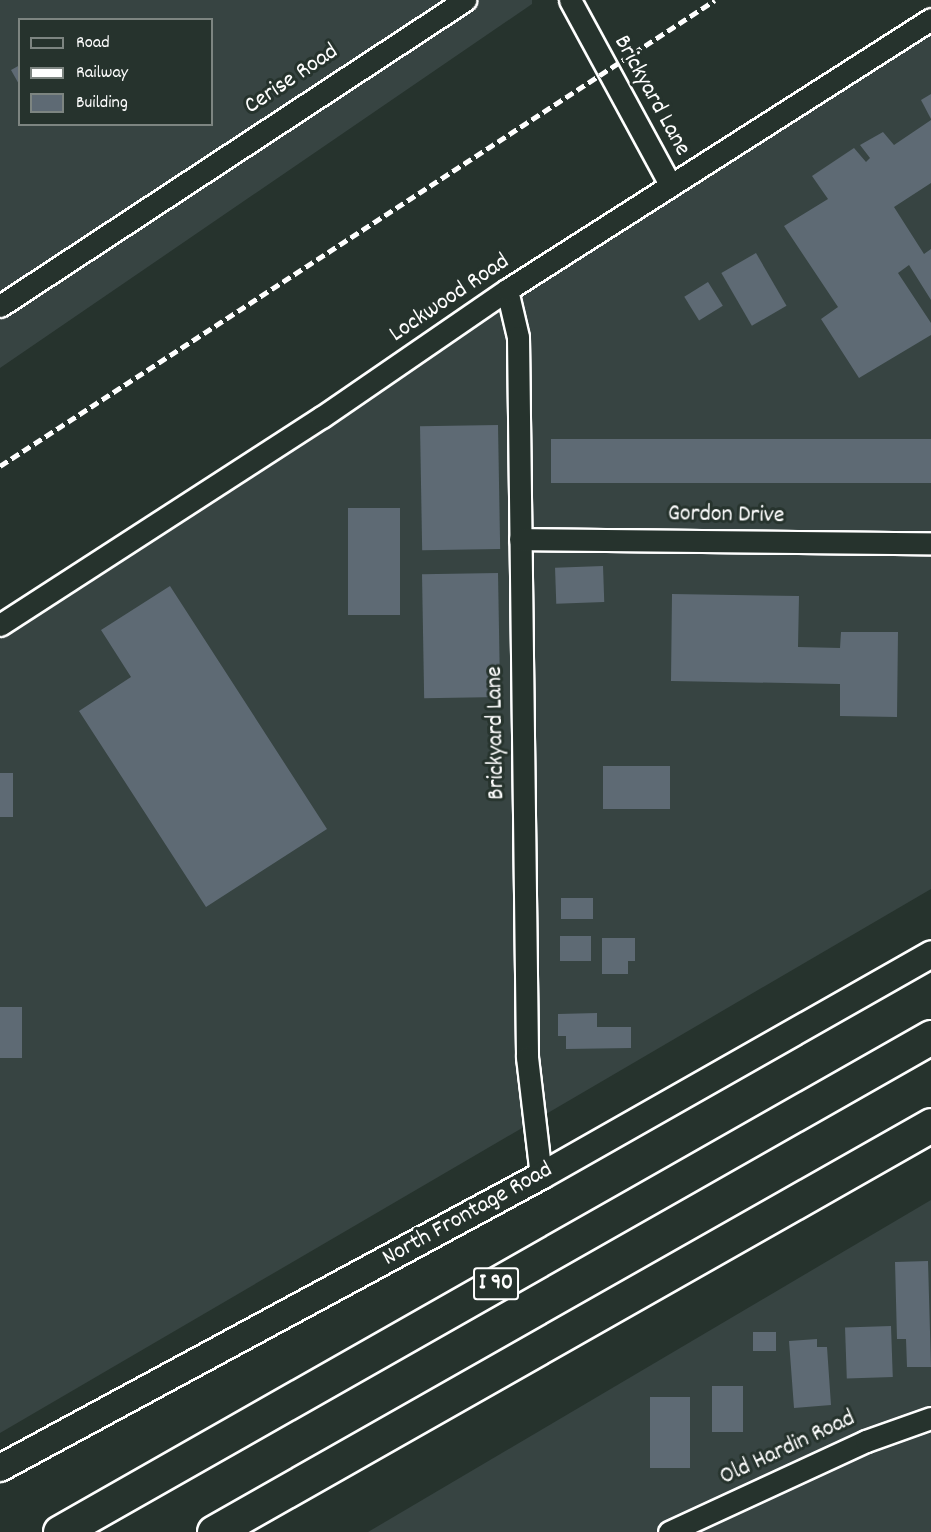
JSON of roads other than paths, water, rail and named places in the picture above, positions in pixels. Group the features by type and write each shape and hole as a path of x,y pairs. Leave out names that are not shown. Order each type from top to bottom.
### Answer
{"highway":[{"name":"I 90","path":"60,1532 931,1037"},
{"path":"214,1532 317,1476 931,1125"},
{"path":"229,1532 317,1476"}],"street":[{"name":"Cerise Road","path":"0,306 465,0"},
{"name":"Brickyard Lane","path":"570,0 670,184"},
{"name":"Lockwood Road","path":"0,625 322,417 507,290 670,184 931,20"},
{"name":"Brickyard Lane","path":"507,290 519,337 527,1057 541,1176"},
{"name":"Gordon Drive","path":"520,539 931,543"},
{"name":"North Frontage Road","path":"0,1468 541,1176 931,954"},
{"name":"Old Hardin Road","path":"669,1532 866,1441 931,1418"}],"railway":[{"path":"0,466 715,0"}]}
